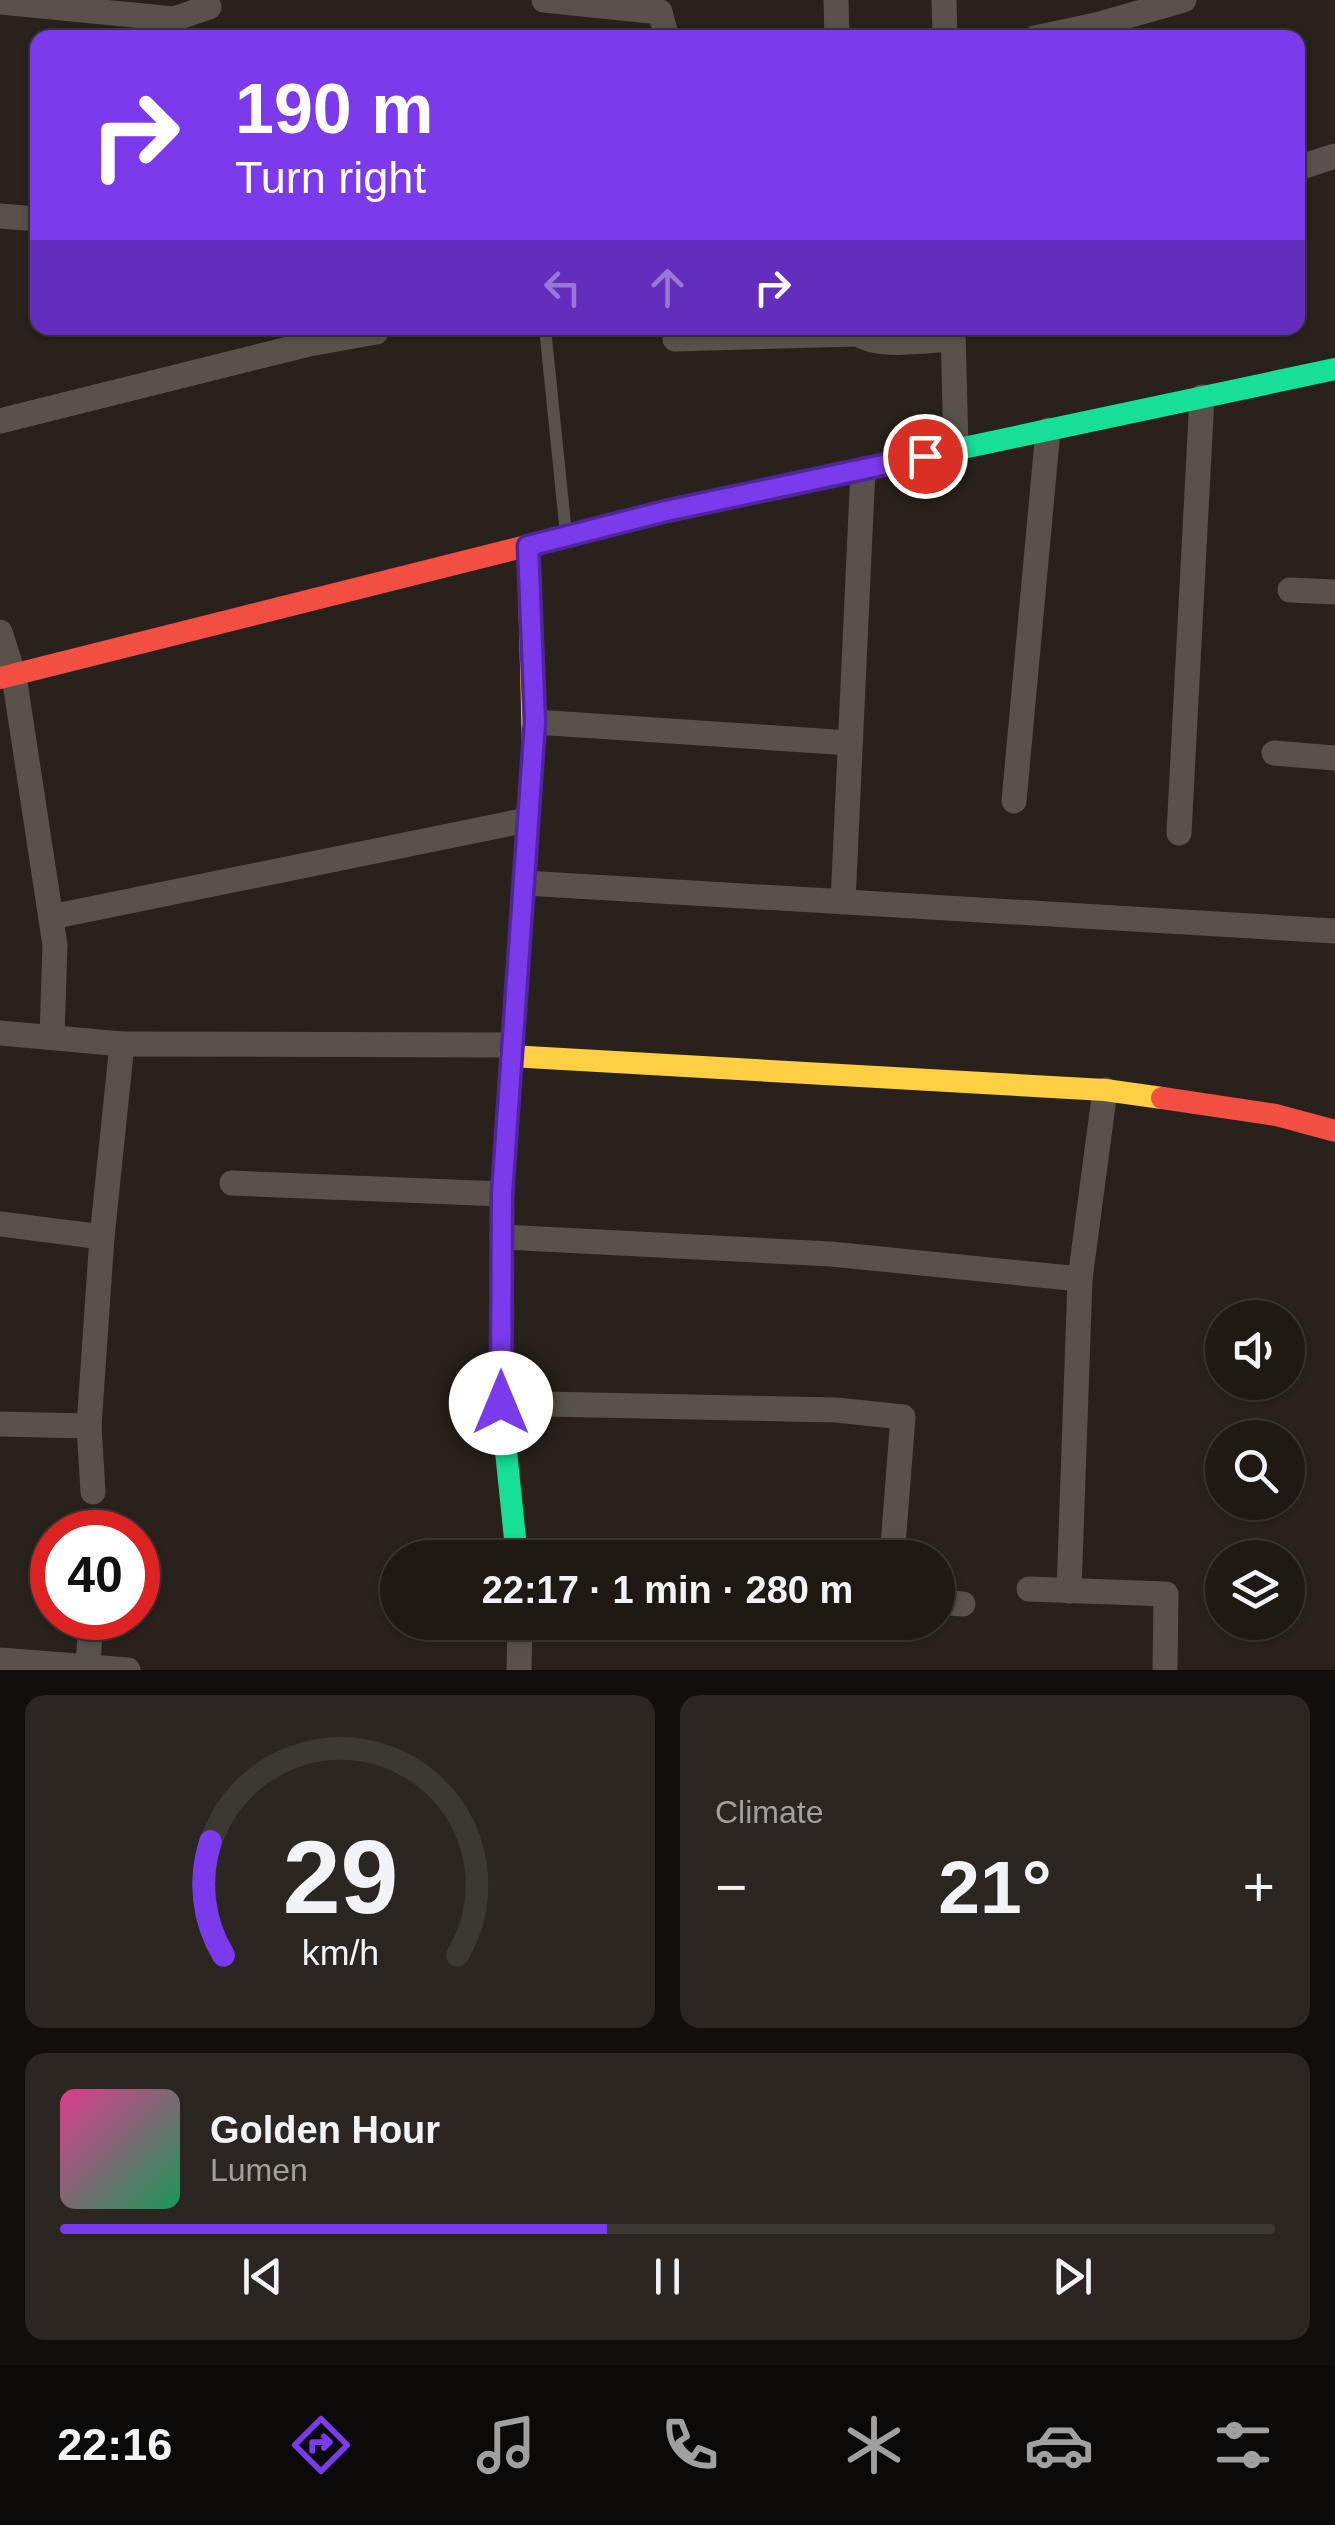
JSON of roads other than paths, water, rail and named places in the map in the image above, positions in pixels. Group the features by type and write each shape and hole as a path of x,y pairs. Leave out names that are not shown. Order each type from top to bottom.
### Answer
{"street":[{"path":"544,0 660,12 665,30"},
{"path":"836,0 836,30"},
{"path":"944,0 945,30"},
{"path":"1075,30 1184,0"},
{"path":"0,2 174,19 209,7"},
{"path":"1305,166 1335,156"},
{"path":"0,216 30,218"},
{"path":"0,421 359,335"},
{"path":"675,339 764,335"},
{"path":"860,335 870,342 943,335"},
{"path":"953,335 956,449"},
{"path":"7,677 566,536 1335,369"},
{"path":"1178,834 1202,397"},
{"path":"1014,801 1048,430"},
{"path":"843,902 863,469"},
{"path":"514,1540 501,1403 502,1194 535,722 528,546"},
{"path":"1290,590 1335,592"},
{"path":"0,632 55,946 52,1036"},
{"path":"535,722 850,743"},
{"path":"1274,753 1335,758"},
{"path":"51,917 526,820"},
{"path":"525,883 1335,931"},
{"path":"0,1033 122,1044 511,1050 1105,1090 1276,1115 1335,1130"},
{"path":"93,1492 89,1426 102,1237 122,1044"},
{"path":"1069,1591 1080,1279 1105,1090"},
{"path":"232,1182 502,1194"},
{"path":"0,1224 102,1237"},
{"path":"502,1236 830,1254 1080,1279"},
{"path":"501,1403 836,1410 903,1417 893,1540"},
{"path":"0,1424 89,1426"},
{"path":"1029,1589 1166,1594 1164,1670"},
{"path":"88,1666 90,1640"},
{"path":"520,1640 520,1670"},
{"path":"0,1660 128,1670"}],"lane":[{"path":"546,335 566,536"}]}
